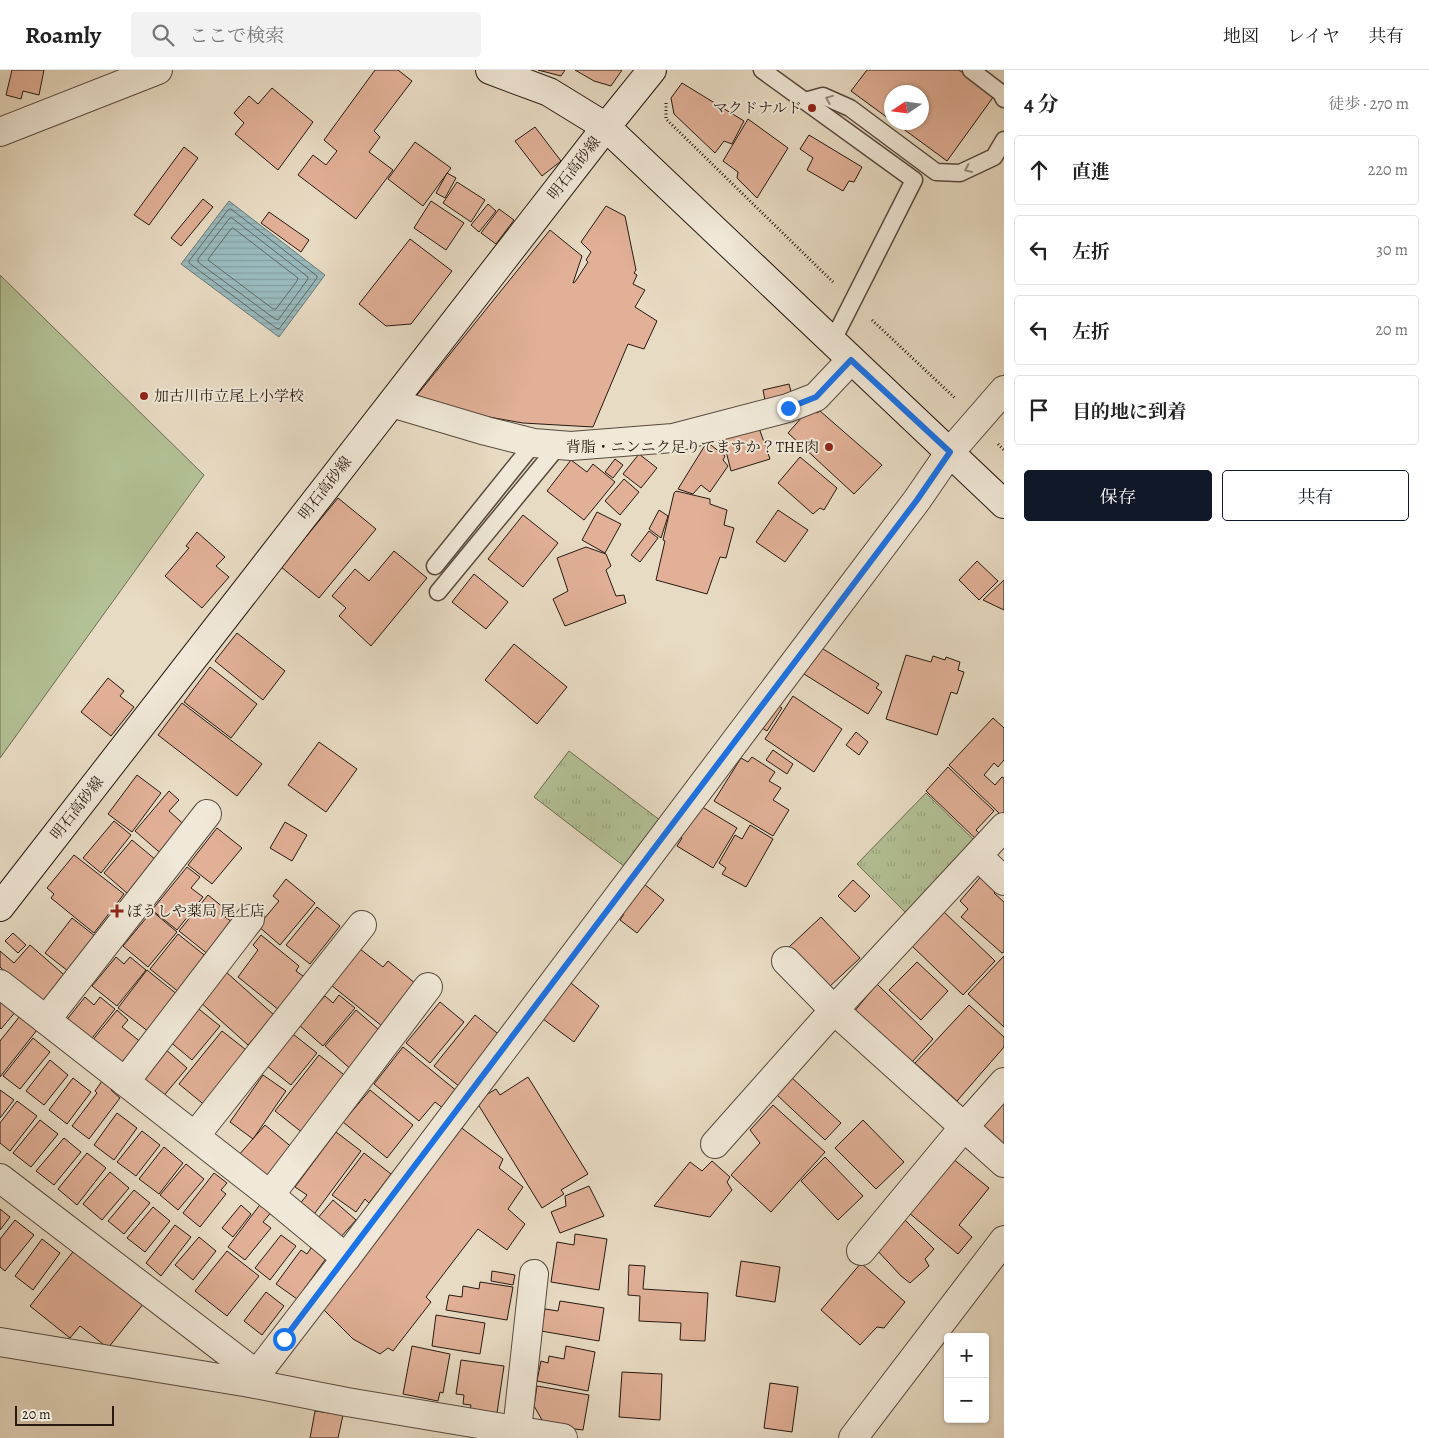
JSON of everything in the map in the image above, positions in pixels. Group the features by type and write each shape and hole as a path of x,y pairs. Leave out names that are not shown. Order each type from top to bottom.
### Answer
{"street":[{"path":"0,132 158,70"},
{"path":"490,70 549,92 606,127 1004,504"},
{"name":"明石高砂線","path":"0,907 652,70"},
{"path":"392,403 486,431 547,443 572,446 673,438 788,408 816,397 851,360"},
{"path":"253,1379 917,500 950,452 1004,390"},
{"path":"46,1020 207,814"},
{"path":"714,1144 834,1010 1004,828"},
{"path":"978,856 1004,881"},
{"path":"125,1082 250,919"},
{"path":"195,1136 362,925"},
{"path":"786,961 834,1010 1004,1163"},
{"path":"0,984 270,1195 346,1258"},
{"path":"270,1195 428,987"},
{"path":"861,1251 1004,1082"},
{"path":"0,1178 253,1379"},
{"path":"853,1438 1004,1240"},
{"path":"517,1430 534,1274"},
{"path":"0,1342 253,1379 348,1402 490,1432 517,1430 563,1438"}],"lane":[{"path":"762,70 914,180 832,342"},
{"path":"970,70 1001,93 1004,99"},
{"path":"804,101 822,96 850,108 936,172 960,173 994,157 1004,140"},
{"path":"435,566 547,443"},
{"path":"438,592 547,443"}],"path":[{"path":"666,96 666,119 853,302 967,410 1004,450"}],"green space":[{"path":"0,275 204,475 0,758"},
{"path":"569,751 665,824 629,870 534,797"},
{"path":"926,793 977,843 909,916 857,864"}],"water":[{"path":"229,201 325,275 279,337 181,264"}],"building":[{"path":"12,70 44,70 39,95 23,91 21,99 6,95"},
{"path":"375,70 398,70 412,81 374,131 380,137 369,152 393,170 356,219 298,175 313,155 326,165 337,151 324,140"},
{"path":"538,70 565,70 561,76"},
{"path":"575,70 622,70 611,86 594,81"},
{"path":"867,70 959,70 994,96 947,161 905,130 929,130 929,85 884,85 884,115 851,91"},
{"path":"682,83 744,121 732,144 724,141 715,153 674,114 671,98"},
{"path":"272,88 313,122 278,170 235,134 244,123 234,113 249,96 258,104"},
{"path":"748,119 788,148 757,198 737,178 738,172 723,161"},
{"path":"535,127 561,161 542,176 515,141"},
{"path":"809,135 862,167 854,182 849,181 843,191 807,170 813,158 800,149"},
{"path":"415,142 451,168 423,206 388,179"},
{"path":"184,147 198,158 149,225 134,215"},
{"path":"447,173 456,178 445,198 436,193"},
{"path":"457,182 485,200 471,222 443,203"},
{"path":"203,199 213,207 181,246 171,238"},
{"path":"431,201 464,223 446,250 414,228"},
{"path":"488,204 496,211 479,232 471,225"},
{"path":"606,206 625,216 636,270 634,273 637,275 633,284 645,290 635,307 657,321 644,349 628,344 593,427 523,423 449,410 417,395 550,230 582,256 573,283 575,282 588,262 586,260 591,252 581,242"},
{"path":"499,209 514,220 496,244 481,233"},
{"path":"269,212 309,240 301,252 261,223"},
{"path":"410,239 452,271 411,324 386,326 359,304"},
{"path":"789,384 793,399 766,405 763,390"},
{"path":"810,408 817,413 820,411 882,465 854,494 788,433"},
{"path":"759,428 770,459 731,471 723,439"},
{"path":"707,442 725,456 723,460 728,466 710,492 701,485 693,494 678,489"},
{"path":"639,454 657,468 641,488 623,474"},
{"path":"800,457 837,488 824,510 820,508 813,514 778,483"},
{"path":"615,459 623,465 613,478 605,472"},
{"path":"571,460 587,472 593,464 615,482 584,520 547,491"},
{"path":"624,479 639,492 620,515 605,501"},
{"path":"676,491 710,499 710,504 727,510 724,525 734,528 726,558 720,557 707,594 656,580 665,541 663,540"},
{"path":"338,498 376,529 319,598 281,567"},
{"path":"659,510 668,516 661,538 649,529"},
{"path":"778,510 808,530 785,562 756,542"},
{"path":"597,512 621,524 605,553 582,540"},
{"path":"523,515 558,543 523,587 488,559"},
{"path":"649,531 658,538 640,562 631,555"},
{"path":"197,532 225,557 216,566 229,577 202,608 165,576 189,548 186,546"},
{"path":"586,547 606,554 611,566 606,570 616,596 624,595 626,603 565,626 553,599 568,591 557,558"},
{"path":"394,551 427,578 371,646 339,616 346,608 332,596 355,569 369,581"},
{"path":"977,561 998,581 979,600 959,580"},
{"path":"474,574 508,602 486,629 452,602"},
{"path":"1004,580 1004,610 983,600"},
{"path":"237,633 285,671 263,700 215,661"},
{"path":"514,644 567,687 537,724 485,680"},
{"path":"820,647 879,684 876,688 882,692 868,714 804,674"},
{"path":"906,655 931,662 933,656 945,660 946,657 960,662 958,670 964,672 957,694 951,692 937,735 886,719"},
{"path":"210,667 257,704 231,738 184,702"},
{"path":"108,678 124,691 120,696 134,707 111,736 81,712"},
{"path":"793,696 842,729 814,772 765,739"},
{"path":"182,703 262,764 237,796 158,735"},
{"path":"774,703 782,708 767,731 759,726"},
{"path":"993,718 1004,728 1004,760 998,767 994,763 984,775 995,785 1002,777 1004,778 1004,812 1001,815 949,765"},
{"path":"856,732 868,742 859,755 846,745"},
{"path":"319,742 357,769 326,812 288,785"},
{"path":"773,750 793,764 787,774 766,760"},
{"path":"752,757 775,772 769,781 781,788 773,800 789,810 773,836 714,801 741,758 748,762"},
{"path":"948,767 994,811 976,830 983,837 979,842 926,791"},
{"path":"137,775 161,793 132,832 108,814"},
{"path":"169,791 179,800 169,811 189,829 165,857 135,831"},
{"path":"699,805 737,828 713,868 677,846 682,838 680,836"},
{"path":"114,821 131,835 101,873 83,858"},
{"path":"285,822 307,835 292,861 270,848"},
{"path":"750,825 773,839 746,887 722,874 726,868 719,863 735,835 742,839"},
{"path":"217,828 242,848 212,884 188,865"},
{"path":"132,840 156,860 128,894 104,873"},
{"path":"74,855 124,894 94,933 51,898 54,894 47,888"},
{"path":"187,867 200,877 191,888 203,897 177,930 152,910"},
{"path":"983,874 999,888 994,893 1004,902 1004,952 1002,953 961,917 968,909 960,901"},
{"path":"286,879 315,903 280,945 258,926 279,901 273,896"},
{"path":"639,880 664,900 637,933 620,920 624,914 617,908"},
{"path":"853,880 870,896 855,912 838,896"},
{"path":"208,895 229,912 225,917 235,924 209,955 179,931"},
{"path":"317,907 340,926 310,964 286,945"},
{"path":"152,911 177,932 148,967 123,946"},
{"path":"944,912 995,961 963,995 912,946"},
{"path":"821,917 860,958 828,988 789,947"},
{"path":"72,918 95,936 68,971 45,953"},
{"path":"13,933 26,945 18,953 5,941"},
{"path":"178,934 208,958 180,993 150,969"},
{"path":"261,935 299,966 296,971 310,981 284,1014 238,977 258,950 253,945"},
{"path":"30,945 70,980 45,1007 0,967 0,951 14,963"},
{"path":"360,949 383,967 388,961 416,984 382,1026 331,985"},
{"path":"1004,956 1004,1027 968,994"},
{"path":"116,957 124,964 130,957 146,970 117,1006 92,986"},
{"path":"917,962 948,991 921,1020 889,990"},
{"path":"147,970 178,995 149,1032 118,1008"},
{"path":"225,971 274,1015 248,1045 199,1001"},
{"path":"566,979 599,1006 574,1042 539,1016"},
{"path":"877,984 933,1039 912,1062 853,1013"},
{"path":"339,995 355,1008 323,1046 299,1025 325,996 333,1003"},
{"path":"0,997 17,1010 1,1029 0,1028"},
{"path":"85,997 94,1005 100,997 115,1009 89,1042 65,1022"},
{"path":"440,1002 464,1022 430,1063 406,1043"},
{"path":"969,1005 1004,1037 1004,1047 957,1101 915,1063"},
{"path":"195,1006 220,1026 192,1060 168,1040"},
{"path":"117,1010 128,1020 122,1027 142,1043 122,1067 91,1042"},
{"path":"356,1010 386,1036 355,1073 325,1046"},
{"path":"475,1015 502,1037 460,1087 434,1066"},
{"path":"20,1016 37,1030 0,1077 0,1041"},
{"path":"222,1031 250,1053 207,1107 179,1084"},
{"path":"293,1034 317,1053 291,1085 267,1066"},
{"path":"33,1038 50,1052 20,1089 3,1076"},
{"path":"403,1047 458,1092 444,1109 435,1102 419,1121 374,1084"},
{"path":"164,1048 187,1068 161,1099 137,1079"},
{"path":"319,1055 353,1082 308,1137 275,1111"},
{"path":"50,1060 68,1075 44,1105 26,1091"},
{"path":"263,1075 286,1091 253,1139 230,1122"},
{"path":"105,1077 115,1085 111,1090 120,1098 89,1139 72,1126 97,1093 95,1091"},
{"path":"528,1077 588,1174 561,1190 564,1194 542,1208 476,1101 496,1089 500,1095"},
{"path":"791,1077 841,1123 825,1140 776,1094"},
{"path":"73,1078 91,1092 67,1124 49,1110"},
{"path":"0,1090 14,1100 0,1118"},
{"path":"370,1090 413,1125 387,1158 343,1122"},
{"path":"1004,1100 1004,1153 978,1124"},
{"path":"17,1101 37,1116 10,1151 0,1143 0,1123"},
{"path":"773,1105 825,1152 771,1212 731,1175 760,1143 750,1130"},
{"path":"117,1113 137,1128 114,1160 94,1145"},
{"path":"40,1120 58,1134 31,1167 13,1153"},
{"path":"863,1120 904,1162 876,1189 835,1148"},
{"path":"265,1125 294,1149 267,1181 238,1156"},
{"path":"459,1126 503,1159 499,1168 523,1187 508,1209 525,1224 507,1250 478,1229 426,1297 431,1302 393,1351 388,1348 380,1354 353,1339 323,1309"},
{"path":"142,1131 160,1145 136,1176 117,1162"},
{"path":"336,1132 361,1151 312,1217 298,1206 307,1195 295,1187"},
{"path":"64,1138 81,1152 54,1185 36,1171"},
{"path":"164,1147 183,1163 159,1194 139,1179"},
{"path":"87,1153 106,1168 77,1205 58,1189"},
{"path":"364,1153 391,1174 369,1203 365,1199 356,1212 332,1195"},
{"path":"825,1157 863,1196 838,1220 801,1181"},
{"path":"952,1158 989,1188 959,1225 972,1237 958,1254 908,1212"},
{"path":"712,1161 730,1177 727,1182 732,1190 710,1217 654,1206 690,1162 702,1171"},
{"path":"186,1164 204,1179 178,1210 160,1195"},
{"path":"110,1172 129,1188 102,1220 83,1204"},
{"path":"214,1173 227,1183 221,1190 226,1194 200,1227 183,1213"},
{"path":"589,1186 604,1216 560,1233 551,1212 566,1206 565,1196"},
{"path":"134,1190 150,1203 124,1234 108,1221"},
{"path":"333,1200 356,1220 339,1239 317,1219"},
{"path":"262,1202 273,1210 263,1222 271,1228 245,1260 228,1247"},
{"path":"241,1205 251,1214 233,1237 222,1228"},
{"path":"153,1207 170,1221 145,1252 127,1238"},
{"path":"0,1209 10,1217 0,1230"},
{"path":"902,1217 934,1249 925,1259 929,1266 910,1283 875,1248"},
{"path":"15,1220 34,1235 5,1271 0,1267 0,1239"},
{"path":"175,1225 191,1237 161,1276 146,1263"},
{"path":"575,1234 607,1239 599,1290 551,1282 557,1242 574,1245"},
{"path":"281,1235 296,1246 270,1280 255,1268"},
{"path":"199,1237 216,1251 193,1280 175,1265"},
{"path":"42,1239 60,1253 33,1290 15,1276"},
{"path":"315,1242 330,1253 297,1299 276,1284 301,1250 307,1254"},
{"path":"76,1248 144,1303 108,1348 80,1326 70,1338 30,1306"},
{"path":"227,1251 259,1276 227,1316 195,1291"},
{"path":"741,1261 780,1267 775,1302 736,1296"},
{"path":"861,1263 905,1302 884,1328 877,1327 860,1345 821,1310"},
{"path":"629,1265 645,1266 643,1289 708,1293 705,1341 680,1340 681,1323 639,1321 640,1296 628,1295"},
{"path":"492,1271 515,1275 513,1285 491,1281"},
{"path":"480,1282 513,1287 507,1320 446,1310 449,1295 462,1297 463,1286 479,1289"},
{"path":"266,1292 284,1306 262,1335 244,1321"},
{"path":"560,1301 604,1308 599,1341 541,1331 545,1309 558,1311"},
{"path":"436,1315 485,1323 480,1354 432,1346"},
{"path":"412,1346 450,1354 443,1393 440,1392 438,1401 403,1394"},
{"path":"566,1346 595,1352 588,1391 537,1381 541,1361 548,1363 549,1356 564,1359"},
{"path":"461,1360 504,1366 497,1413 470,1410 471,1405 463,1404 464,1395 456,1394"},
{"path":"622,1372 662,1374 660,1420 619,1417"},
{"path":"770,1383 798,1387 792,1432 764,1428"},
{"path":"537,1386 589,1395 583,1430 551,1426 542,1420 534,1406"},
{"path":"315,1411 343,1415 338,1438 310,1438"}],"place":[{"name":"マクドナルド","path":"812,108"},
{"name":"加古川市立尾上小学校","path":"144,396"},
{"name":"背脂・ニンニク足りてますか？THE肉","path":"829,447"},
{"name":"ぼうしや薬局 尾上店","path":"117,911"}],"route":[{"path":"284,1339 917,500 950,452 851,360 816,397 788,408"}]}
